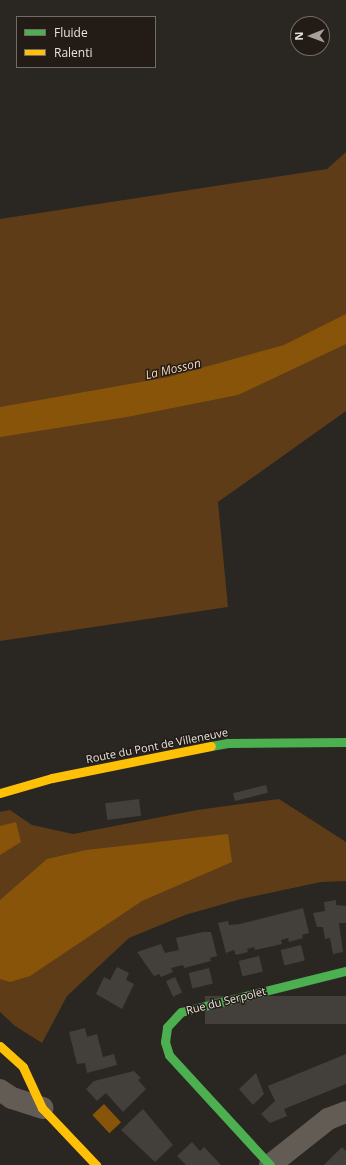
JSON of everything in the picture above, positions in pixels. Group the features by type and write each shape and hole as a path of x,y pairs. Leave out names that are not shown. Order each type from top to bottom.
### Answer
{"street":[{"name":"Route du Pont de Villeneuve","path":"0,793 52,778 228,743 346,742"},
{"name":"Rue du Serpolet","path":"346,971 180,1012 167,1027 165,1042 169,1055 270,1165 328,1119 346,1112"},
{"path":"0,1046 24,1067 42,1108 96,1165"},
{"path":"0,1090 12,1098 42,1108"}],"shaded area":[{"path":"346,152 346,411 218,502 228,607 0,641 0,219 327,169"},
{"path":"346,314 346,344 238,395 127,417 0,437 0,407 169,377 284,345"},
{"path":"279,799 346,842 346,881 321,882 241,899 185,915 129,938 67,996 42,1043 15,1026 0,1012 0,812 10,810 32,825 73,834 197,810"},
{"path":"16,822 21,842 0,855 0,826"},
{"path":"228,834 232,862 142,901 30,976 10,982 0,979 0,900 47,859 86,850"},
{"path":"104,1104 121,1122 109,1133 92,1115"}],"building":[{"path":"266,785 268,793 235,801 233,793"},
{"path":"139,799 141,816 107,820 105,803"},
{"path":"336,900 336,905 346,906 346,923 339,923 343,952 333,954 330,938 325,939 323,927 317,927 313,913 325,911 324,902"},
{"path":"303,908 309,933 302,935 303,938 289,942 288,938 281,940 282,944 255,950 254,947 247,949 248,952 236,955 234,950 226,953 218,923 228,921 229,925 240,924"},
{"path":"203,932 211,932 217,956 210,958 211,961 184,968 183,965 171,968 173,972 161,977 159,974 154,976 137,952 161,944 165,953 179,950 176,938"},
{"path":"301,945 305,961 284,966 281,950"},
{"path":"259,956 263,972 242,977 239,961"},
{"path":"117,967 129,973 126,980 134,984 122,1009 96,994 104,977 110,980"},
{"path":"209,968 213,984 192,989 189,973"},
{"path":"175,977 182,992 173,997 166,981"},
{"path":"205,996 346,996 346,1024 205,1024"},
{"path":"85,1028 87,1037 97,1034 103,1057 114,1054 117,1065 87,1073 85,1063 77,1064 69,1032"},
{"path":"346,1054 346,1084 284,1109 287,1116 270,1123 261,1114 275,1101 268,1086"},
{"path":"134,1071 141,1078 138,1080 146,1089 123,1112 106,1093 97,1101 86,1089 94,1081"},
{"path":"256,1073 264,1094 253,1105 239,1089"},
{"path":"143,1109 173,1145 155,1162 121,1130"},
{"path":"192,1142 200,1151 204,1147 221,1165 186,1165 177,1156"},
{"path":"342,1147 346,1151 346,1165 324,1165"}],"traffic: fast":[{"path":"211,746 228,743 346,742"},
{"path":"270,1165 169,1055 165,1042 167,1027 181,1012 346,971"}],"traffic: slow":[{"path":"0,793 52,778 211,746"},
{"path":"0,1046 23,1067 42,1108 96,1165"}],"water label":[{"name":"La Mosson","path":"173,369"}]}
